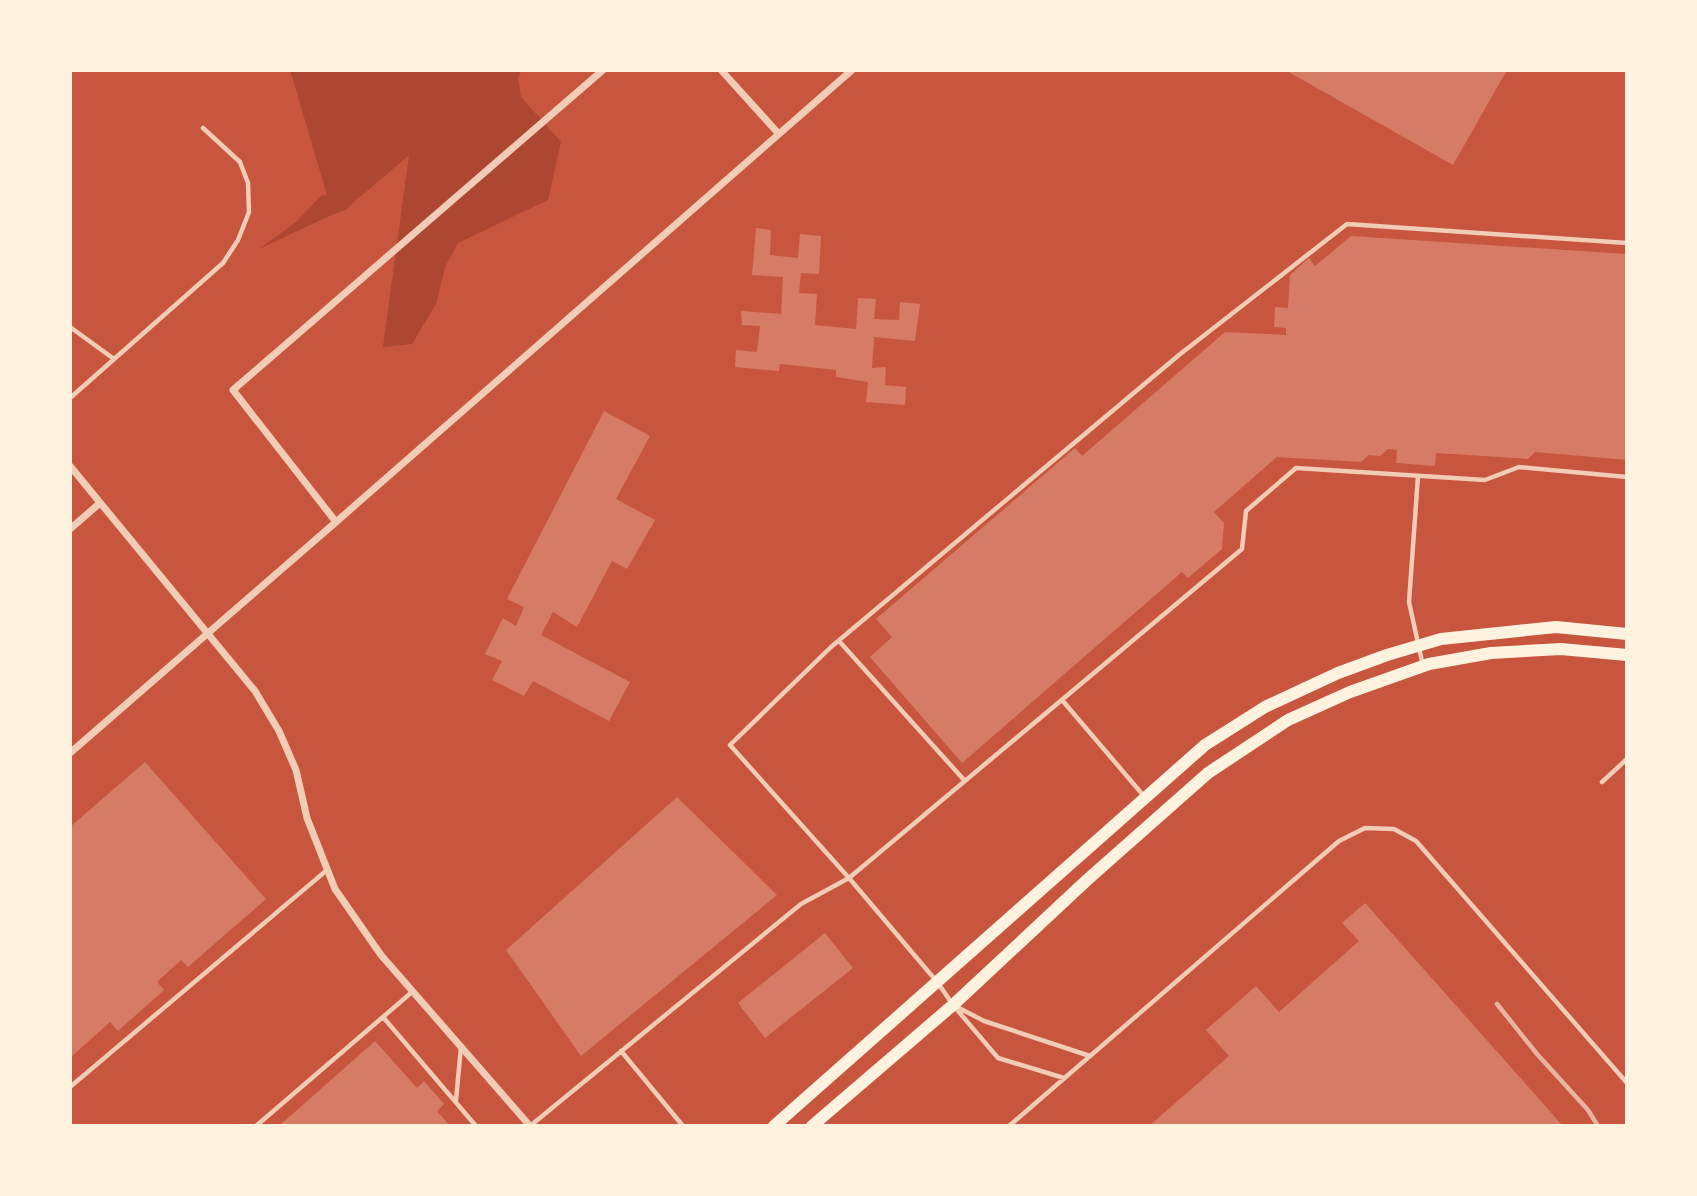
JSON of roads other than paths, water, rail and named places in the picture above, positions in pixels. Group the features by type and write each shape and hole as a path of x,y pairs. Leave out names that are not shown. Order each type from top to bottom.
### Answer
{"main road":[{"path":"774,1126 1205,745 1265,707 1338,673 1441,639 1556,627 1627,634"},
{"path":"812,1126 953,1005 1096,872 1209,773 1288,720 1350,692 1423,667 1491,653 1561,649 1627,655"}],"street":[{"path":"336,522 233,390 603,70"},
{"path":"721,70 778,134"},
{"path":"70,753 852,70"},
{"path":"70,466 255,691 279,731 296,770 307,818 335,889 381,955 530,1126"},
{"path":"70,528 100,503"}],"lane":[{"path":"70,398 223,263 238,240 249,212 247,183 240,162 203,128"},
{"path":"1064,1078 998,1058 849,878 730,744 839,641 1179,355 1347,223 1627,243"},
{"path":"70,327 114,359"},
{"path":"530,1126 801,904 849,878 1242,549 1245,512 1296,468 1485,480 1519,467 1627,477"},
{"path":"1418,476 1409,601 1423,667"},
{"path":"839,641 965,781"},
{"path":"1062,700 1145,797"},
{"path":"1602,782 1627,759"},
{"path":"1009,1126 1339,841 1365,828 1394,829 1416,841 1627,1083"},
{"path":"70,1087 328,869"},
{"path":"257,1125 413,991"},
{"path":"953,1005 984,1021 1090,1056"},
{"path":"383,1017 476,1126"},
{"path":"455,1101 461,1047"},
{"path":"621,1051 683,1126"}],"railway":[{"path":"1497,1004 1537,1054 1588,1110 1598,1126"}]}
